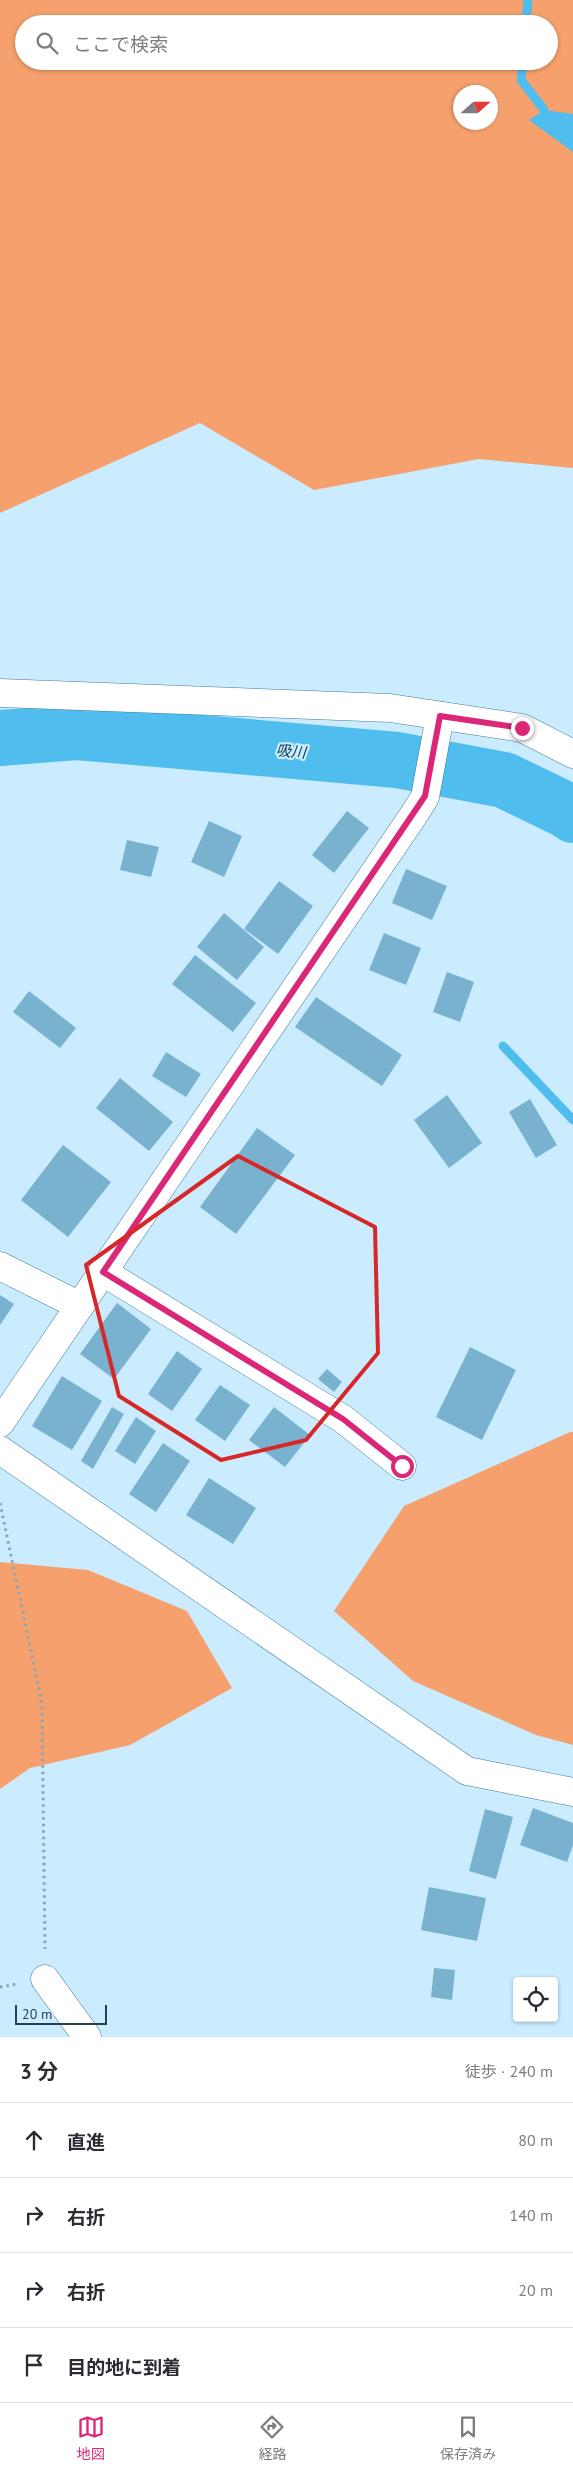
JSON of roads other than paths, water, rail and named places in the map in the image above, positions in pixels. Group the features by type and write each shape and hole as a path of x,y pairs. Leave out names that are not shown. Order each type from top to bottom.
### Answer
{"street":[{"path":"0,693 390,708 437,728 522,728 573,754"},
{"path":"0,1423 425,796 437,728"},
{"path":"0,1266 80,1306"},
{"path":"103,1272 343,1419 402,1466"},
{"path":"0,1450 467,1771 573,1792"},
{"path":"45,1979 87,2037"}],"water":[{"path":"544,110 573,114 573,152 529,120"}],"waterway":[{"path":"527,15 528,0"},
{"path":"522,70 521,80 544,110"},
{"name":"吸川","path":"0,738 77,732 397,760 504,780 573,815"},
{"path":"568,811 573,803"},
{"path":"503,1046 573,1120"}]}
